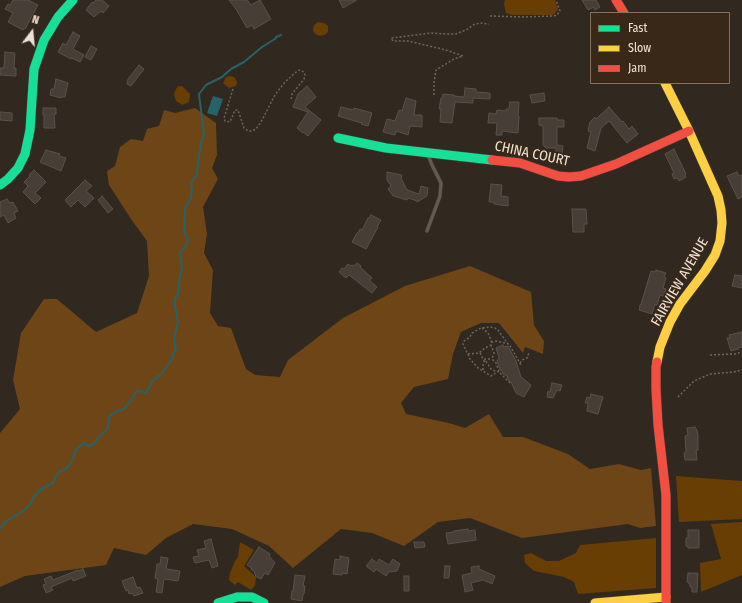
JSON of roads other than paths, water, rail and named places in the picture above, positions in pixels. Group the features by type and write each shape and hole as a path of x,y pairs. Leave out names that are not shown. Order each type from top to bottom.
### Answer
{"street":[{"path":"0,185 18,168 26,154 30,130 34,69 44,40 58,17 73,0"},
{"path":"616,0 623,12"},
{"name":"FAIRVIEW AVENUE","path":"666,84 689,131 718,196 721,210 722,231 715,255 680,304 670,322 660,348 656,367 658,425 666,494 666,600"},
{"name":"CHINA COURT","path":"338,138 386,148 520,163 558,176 569,177 581,176 616,164 689,131"},
{"path":"218,603 237,597 252,597 264,603"},
{"path":"595,603 666,600"}],"lane":[{"path":"427,231 440,196 441,183 428,153"}],"water":[{"path":"213,96 223,99 217,116 207,113"}],"waterway":[{"path":"0,529 5,522 30,505 33,498 40,490 53,483 60,471 66,469 71,463 76,450 83,443 89,446 95,443 98,437 105,432 108,427 108,418 113,413 124,409 137,391 146,393 152,382 161,374 173,357 172,354 176,350 174,340 178,321 175,299 178,294 182,268 180,252 185,248 188,239 185,234 184,225 185,208 191,198 191,184 197,175 201,143 204,135 199,94 206,85 222,77 231,69 244,62 262,47 281,35"}]}
